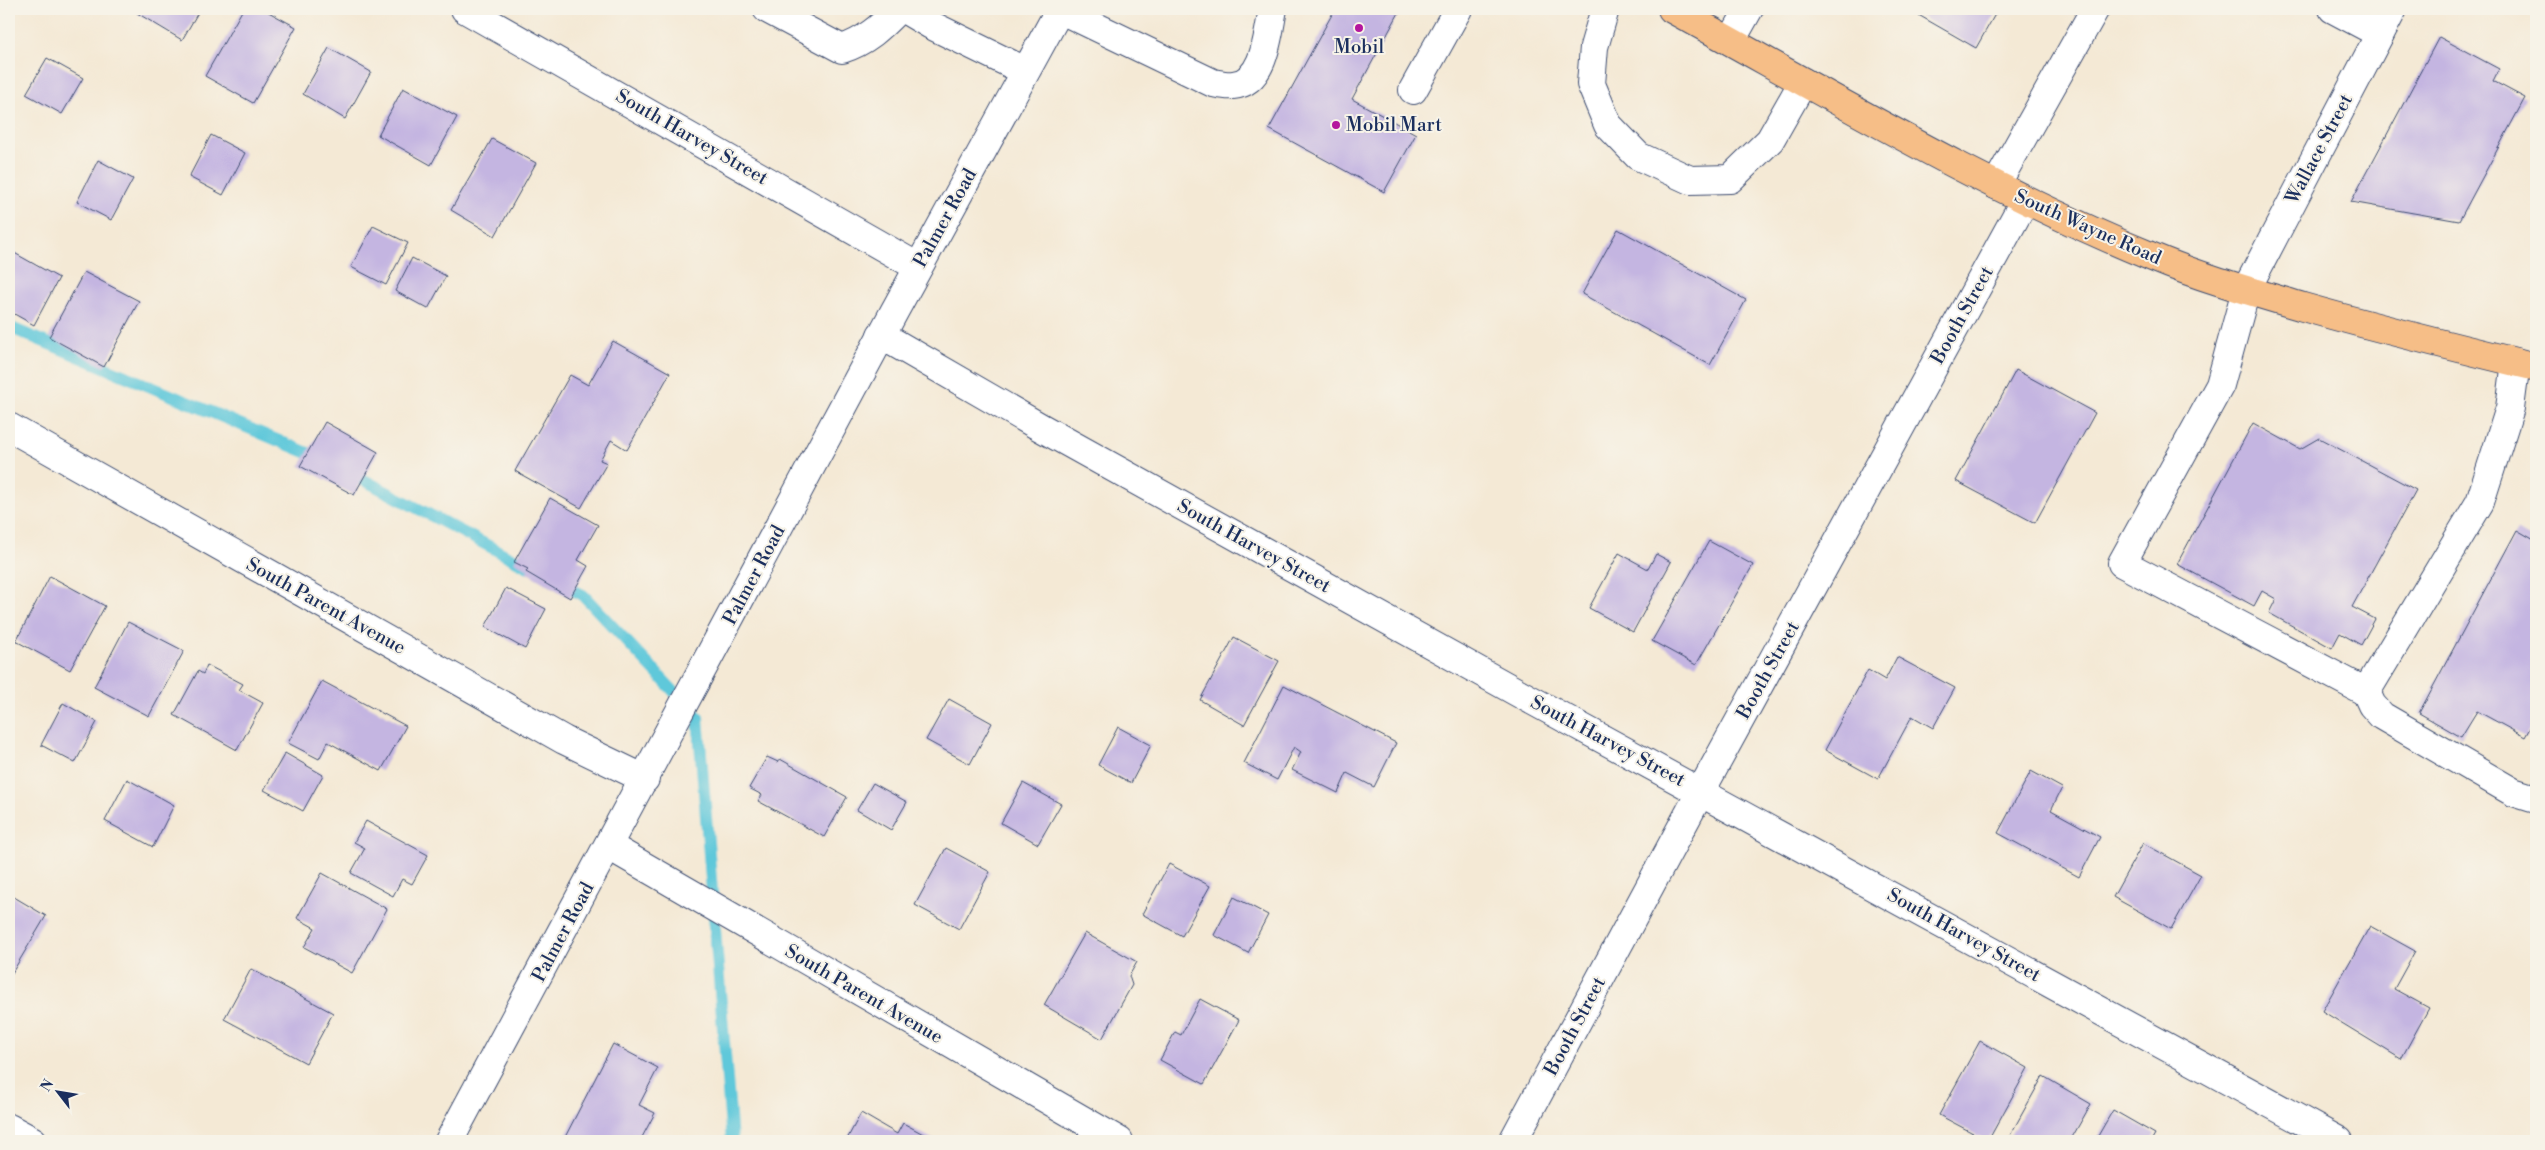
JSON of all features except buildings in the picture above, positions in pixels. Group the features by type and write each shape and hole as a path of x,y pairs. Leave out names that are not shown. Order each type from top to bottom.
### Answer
{"main road":[{"name":"South Wayne Road","path":"1672,9 1890,131 2025,200 2156,259 2246,290 2413,338 2526,365"}],"street":[{"name":"South Harvey Street","path":"465,9 918,267"},
{"path":"767,9 842,49 860,43 880,28 898,9"},
{"path":"904,9 931,25 1025,71"},
{"name":"Palmer Road","path":"450,1141 881,335 1059,9"},
{"path":"1059,9 1213,83 1234,86 1250,78 1264,55 1273,9"},
{"path":"1413,90 1458,9"},
{"path":"1605,9 1594,47 1591,84 1608,125 1638,156 1690,180 1730,179 1770,140 1803,82"},
{"path":"1731,41 1749,9"},
{"path":"1996,185 2095,9"},
{"path":"2333,9 2380,34"},
{"name":"Wallace Street","path":"2366,692 2122,562 2220,385 2246,290 2392,9"},
{"name":"Booth Street","path":"1513,1141 1701,791 2025,200"},
{"name":"South Harvey Street","path":"881,335 1092,456 1524,696 2339,1141"},
{"path":"2526,365 2480,502 2366,692 2372,705 2382,716 2513,792 2532,798 2536,796"},
{"name":"South Parent Avenue","path":"9,427 564,740 645,779"},
{"name":"South Parent Avenue","path":"609,846 1119,1141"},
{"path":"9,1128 33,1141"}],"waterway":[{"path":"9,327 322,459"},
{"path":"349,472 530,568"},
{"path":"559,583 583,595 698,717 732,1141"}],"place":[{"name":"Mobil","path":"1359,28"},
{"name":"Mobil Mart","path":"1336,125"}]}
